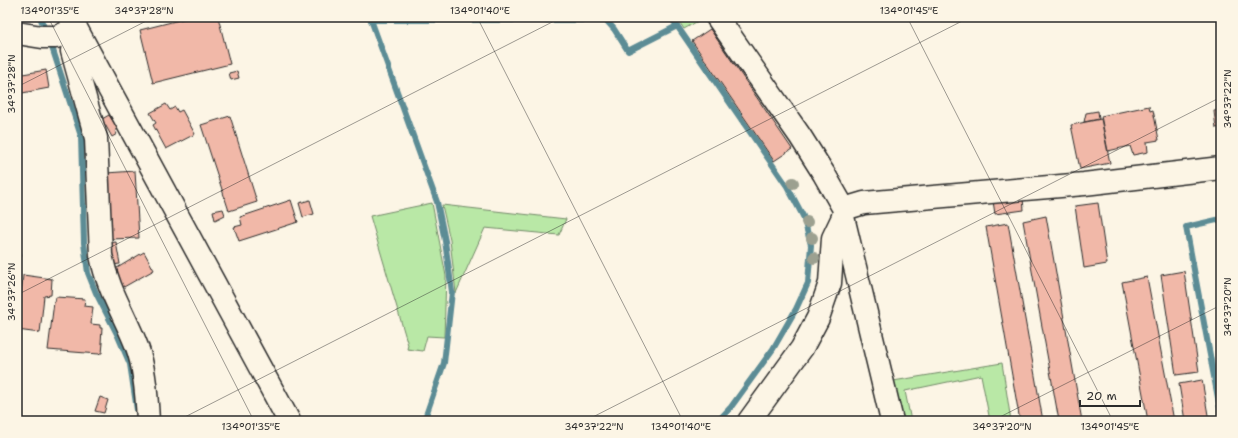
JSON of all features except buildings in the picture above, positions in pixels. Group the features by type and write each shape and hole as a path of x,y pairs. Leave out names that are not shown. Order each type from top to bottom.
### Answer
{"street":[{"path":"717,17 800,136 824,174 843,213 892,421"},
{"path":"17,33 49,37 73,23"},
{"path":"73,23 72,51 96,138 101,255 104,272 110,289 138,349 142,365 148,421"},
{"path":"73,23 289,421"},
{"path":"749,421 802,348 818,318 830,283 833,238 843,213 864,203 1084,184 1221,168"}],"green space":[{"path":"676,17 705,17 684,29"},
{"path":"432,203 446,276 444,337 427,336 423,351 407,349 408,345 370,216"},
{"path":"442,205 566,219 559,235 485,228 456,293 450,240"},
{"path":"1002,363 1011,421 990,421 981,375 905,391 911,421 896,421 887,382"}],"waterway":[{"path":"40,17 46,32"},
{"path":"370,17 437,202 445,241 452,292 444,363 424,421"},
{"path":"671,17 787,186 803,216 811,245 808,283 796,309 773,349 731,407 718,421"},
{"path":"371,20 606,20 614,29 628,51 677,26"},
{"path":"50,41 81,136 84,243 88,273 130,364 137,410"},
{"path":"1221,219 1186,227 1221,414"}]}
